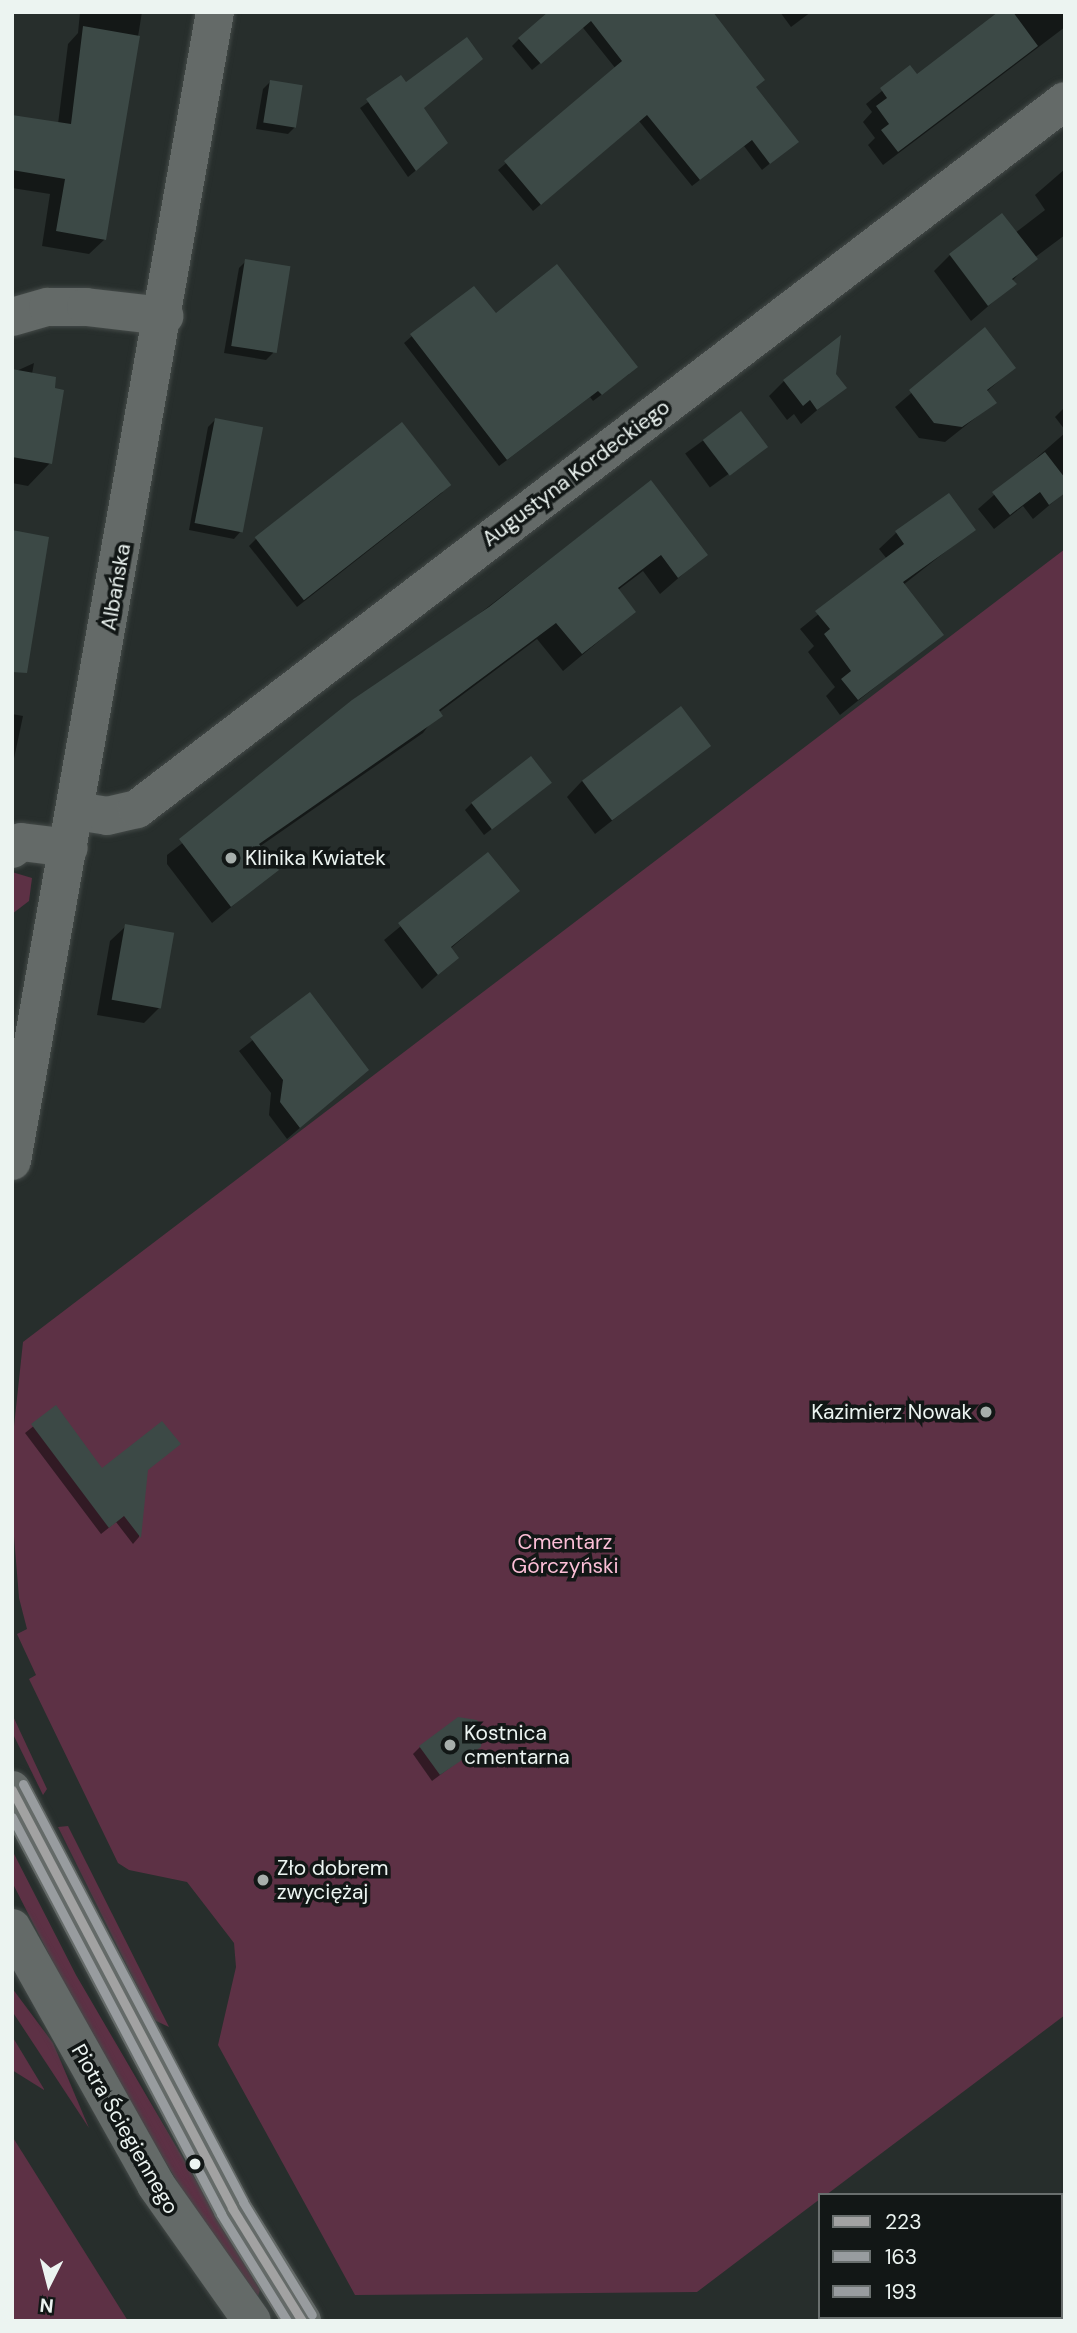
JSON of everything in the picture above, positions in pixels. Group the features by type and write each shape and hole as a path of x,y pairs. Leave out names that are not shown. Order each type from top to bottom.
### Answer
{"street":[{"name":"Albańska","path":"12,1161 164,316 215,12"},
{"name":"Augustyna Kordeckiego","path":"76,811 107,816 137,809 1065,101"},
{"path":"12,317 48,307 86,306 164,316"},
{"path":"12,849 21,842 69,848"},
{"path":"12,1790 20,1817 232,2208 302,2321"},
{"name":"Piotra Ściegiennego","path":"12,1928 156,2185 252,2321"},
{"path":"12,1961 57,2009"}],"green space":[{"name":"Cmentarz Górczyński","path":"1065,549 1065,2015 829,2193 818,2193 818,2201 697,2292 355,2295 218,2045 236,1967 234,1943 187,1882 129,1870 118,1863 29,1679 36,1675 17,1634 27,1629 19,1598 12,1512 12,1445 23,1342"},
{"path":"12,872 32,878 29,901 12,914"},
{"path":"12,1714 47,1789 43,1795 12,1732"},
{"path":"68,1826 169,2027 154,2020 58,1827"},
{"path":"12,1850 76,1975 260,2290 258,2296 195,2212 86,2027 12,1882"},
{"path":"12,1988 53,2043 89,2128 12,2011"},
{"path":"12,2036 44,2089 44,2090 12,2070"},
{"path":"12,2136 128,2321 12,2321"}],"building":[{"path":"548,12 713,12 765,80 756,87 799,142 770,164 752,140 700,180 647,115 541,205 504,161 622,61 591,21 541,64 518,38"},
{"path":"998,12 1013,12 1038,46 898,152 881,130 889,124 876,106 887,98 880,88 910,65 917,74"},
{"path":"83,26 140,36 106,240 56,231 65,179 12,170 12,115 71,124"},
{"path":"467,37 483,59 424,108 448,143 416,171 366,99 401,75 406,82"},
{"path":"270,80 303,85 296,128 263,122"},
{"path":"1002,213 1038,259 1012,279 1017,284 988,306 949,254"},
{"path":"245,259 290,266 277,353 231,346"},
{"path":"557,264 638,367 602,395 598,391 507,460 410,334 474,286 496,313"},
{"path":"985,327 1016,368 987,390 997,403 962,427 934,423 909,390"},
{"path":"841,335 836,374 847,388 817,410 810,400 803,406 783,380"},
{"path":"12,369 56,377 55,388 64,390 52,464 12,457"},
{"path":"741,411 768,447 730,476 703,440"},
{"path":"215,418 263,427 243,532 195,523"},
{"path":"402,422 451,485 304,600 255,537"},
{"path":"1045,452 1065,478 1065,493 1049,505 1040,492 1010,515 992,492"},
{"path":"651,480 708,555 678,578 661,555 618,588 636,612 582,654 556,623 439,710 443,716 259,844 279,870 231,907 179,839 352,700 489,607"},
{"path":"949,493 976,530 903,582 944,635 858,700 841,679 851,671 824,634 830,629 815,611 904,544 895,531"},
{"path":"12,530 49,537 27,673 12,672"},
{"path":"681,706 711,746 612,821 582,781"},
{"path":"531,756 552,783 492,830 471,803"},
{"path":"488,852 520,891 451,947 459,958 438,975 398,923"},
{"path":"125,924 174,933 161,1009 112,1000"},
{"path":"310,992 369,1070 300,1128 280,1102 283,1080 250,1037"},
{"path":"56,1405 102,1468 162,1421 181,1444 148,1470 141,1538 124,1516 109,1528 31,1424"},
{"name":"Kostnica cmentarna","path":"458,1717 477,1720 483,1728 481,1747 440,1775 419,1746"}],"transit line":[{"name":"193","path":"23,1784 243,2202 312,2315"},
{"name":"223","path":"12,1790 232,2208 302,2321"},
{"name":"163","path":"12,1817 221,2214 287,2321"}],"place":[{"name":"Klinika Kwiatek","path":"231,858"},
{"name":"Kazimierz Nowak","path":"986,1412"},
{"name":"Kostnica cmentarna","path":"450,1745"},
{"name":"Zło dobrem zwyciężaj","path":"263,1880"}]}
